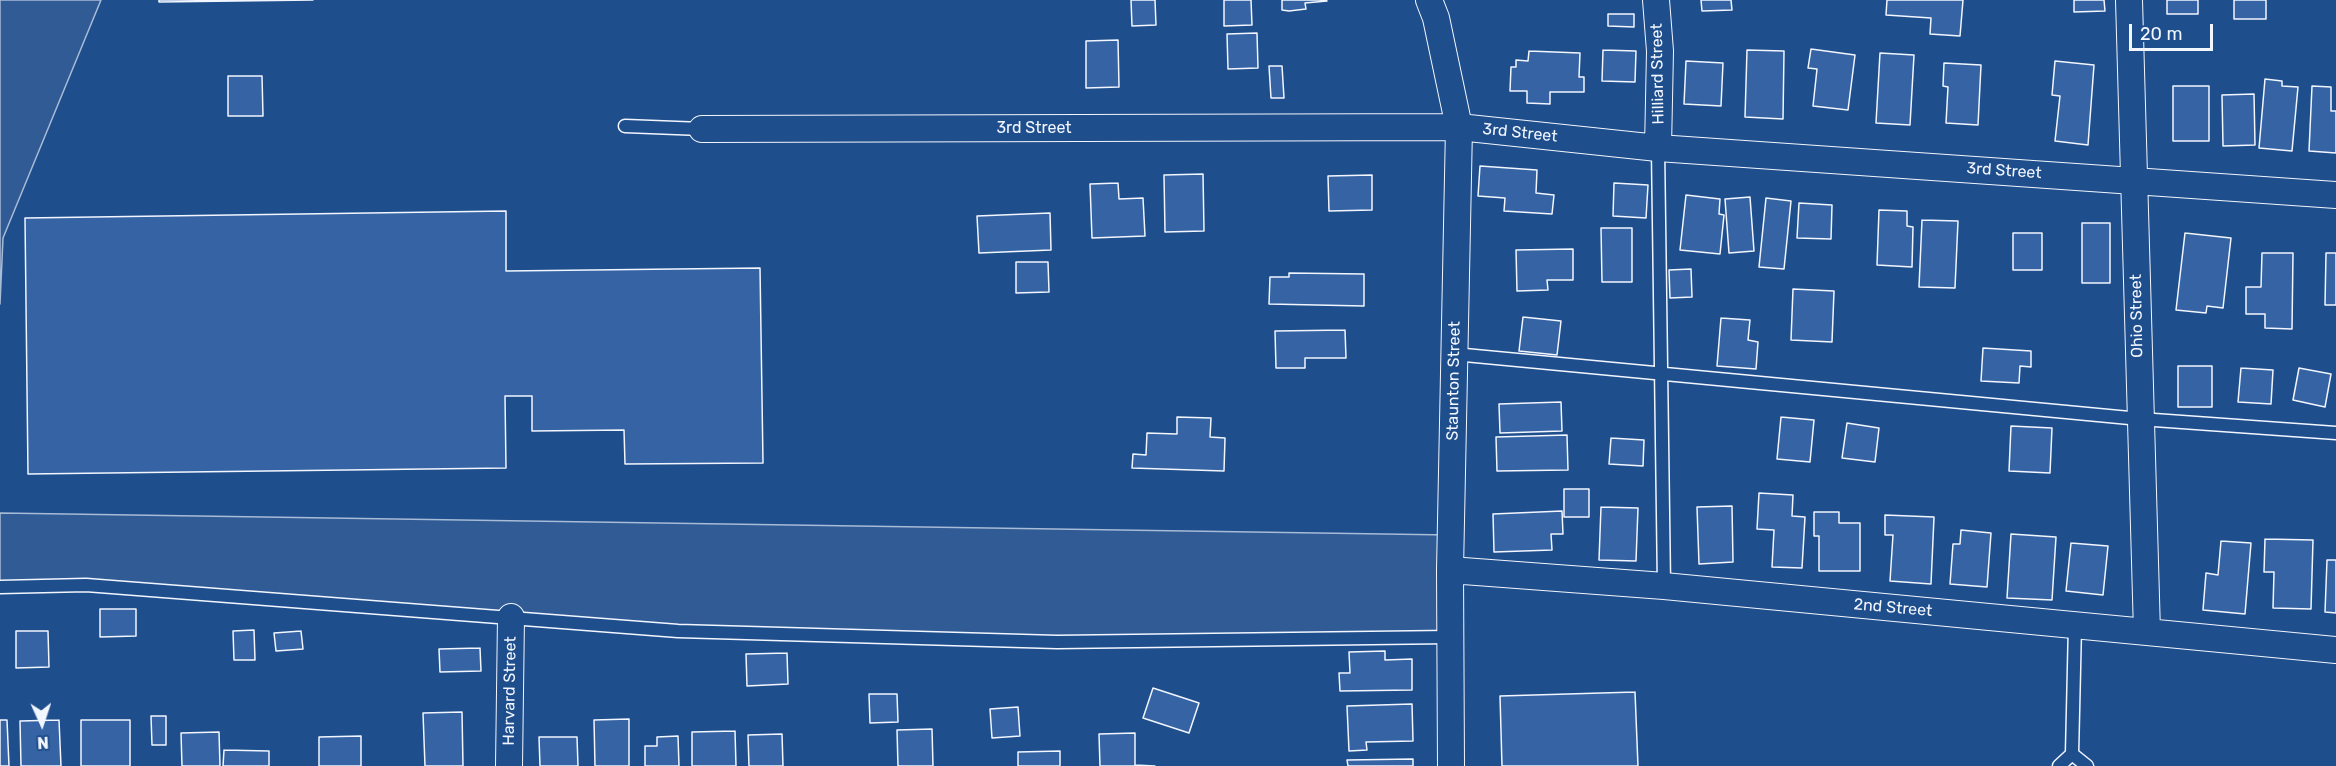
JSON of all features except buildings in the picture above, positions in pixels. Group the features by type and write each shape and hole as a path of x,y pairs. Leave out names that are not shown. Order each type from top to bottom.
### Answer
{"street":[{"name":"Staunton Street","path":"1429,0 1436,18 1459,127 1450,570 1451,766"},
{"name":"Hilliard Street","path":"1656,0 1660,51 1658,148"},
{"name":"Ohio Street","path":"2129,0 2147,632"},
{"name":"3rd Street","path":"702,129 1459,127 1658,148 2336,195"},
{"name":"2nd Street","path":"1450,570 1664,586 2336,650"},
{"name":"Harvard Street","path":"509,766 511,617"}],"lane":[{"path":"625,126 702,129"},
{"path":"1658,148 1663,374 1664,586"},
{"path":"1454,354 2140,419 2336,433"},
{"path":"0,587 86,585 678,631 1056,642 1450,637"},
{"path":"2058,766 2072,754 2075,625"},
{"path":"2072,754 2087,766"}],"shaded area":[{"path":"0,0 101,0 3,238 0,304"},
{"path":"0,513 1450,535 1450,637 1057,642 678,631 86,585 0,587"}]}
